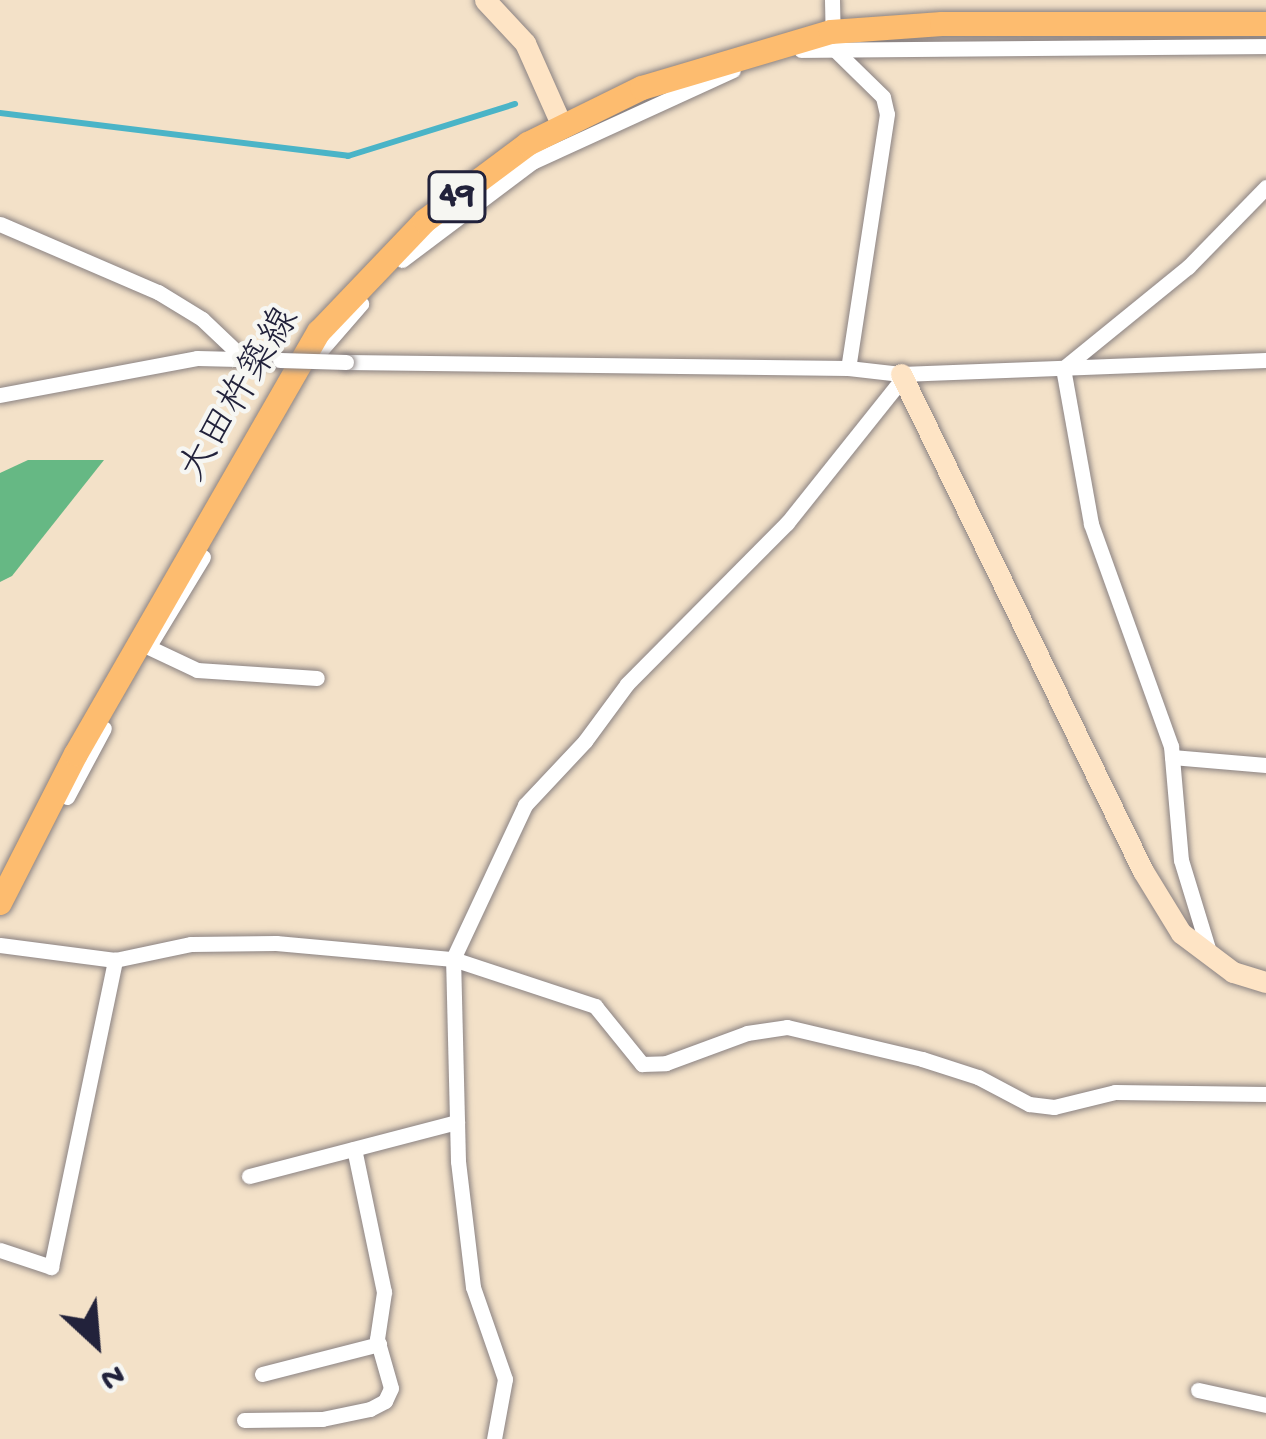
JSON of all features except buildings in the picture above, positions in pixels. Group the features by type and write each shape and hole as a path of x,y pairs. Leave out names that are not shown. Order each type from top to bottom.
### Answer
{"main road":[{"name":"大田杵築線","path":"0,903 76,754 145,645 319,332 425,221 561,124 642,88 832,40 942,24 1266,24"}],"street":[{"path":"485,0 525,43 561,124"},
{"path":"832,0 832,40 883,97 887,114 848,368"},
{"path":"0,919 145,645 167,622 314,357 404,258 532,162 753,60 832,40 1266,46"},
{"path":"1063,368 1188,267 1266,187"},
{"path":"0,224 158,292 202,319 241,356"},
{"path":"0,395 128,369 241,356 346,362 848,368 901,377 1266,360"},
{"path":"1063,368 1091,524 1172,757 1181,860 1210,956"},
{"path":"901,377 1143,871 1181,933 1233,972 1266,982"},
{"path":"494,1439 505,1379 473,1287 457,1122 453,959 525,805 585,740 627,684 787,523 901,377"},
{"path":"145,645 197,670 317,678"},
{"path":"1172,757 1266,765"},
{"path":"0,945 116,960 190,944 276,943 453,959 595,1006 642,1064 665,1064 747,1033 787,1027 922,1059 978,1078 1029,1104 1054,1107 1115,1092 1266,1094"},
{"path":"0,1250 50,1267 116,960"},
{"path":"249,1176 457,1122"},
{"path":"244,1420 322,1418 386,1400 391,1388 379,1344 384,1292 354,1149"},
{"path":"262,1374 379,1344"},
{"path":"1198,1390 1266,1405"}],"green space":[{"path":"28,460 104,460 12,576 0,582 0,473"}],"waterway":[{"path":"0,113 348,156 515,104"}]}
